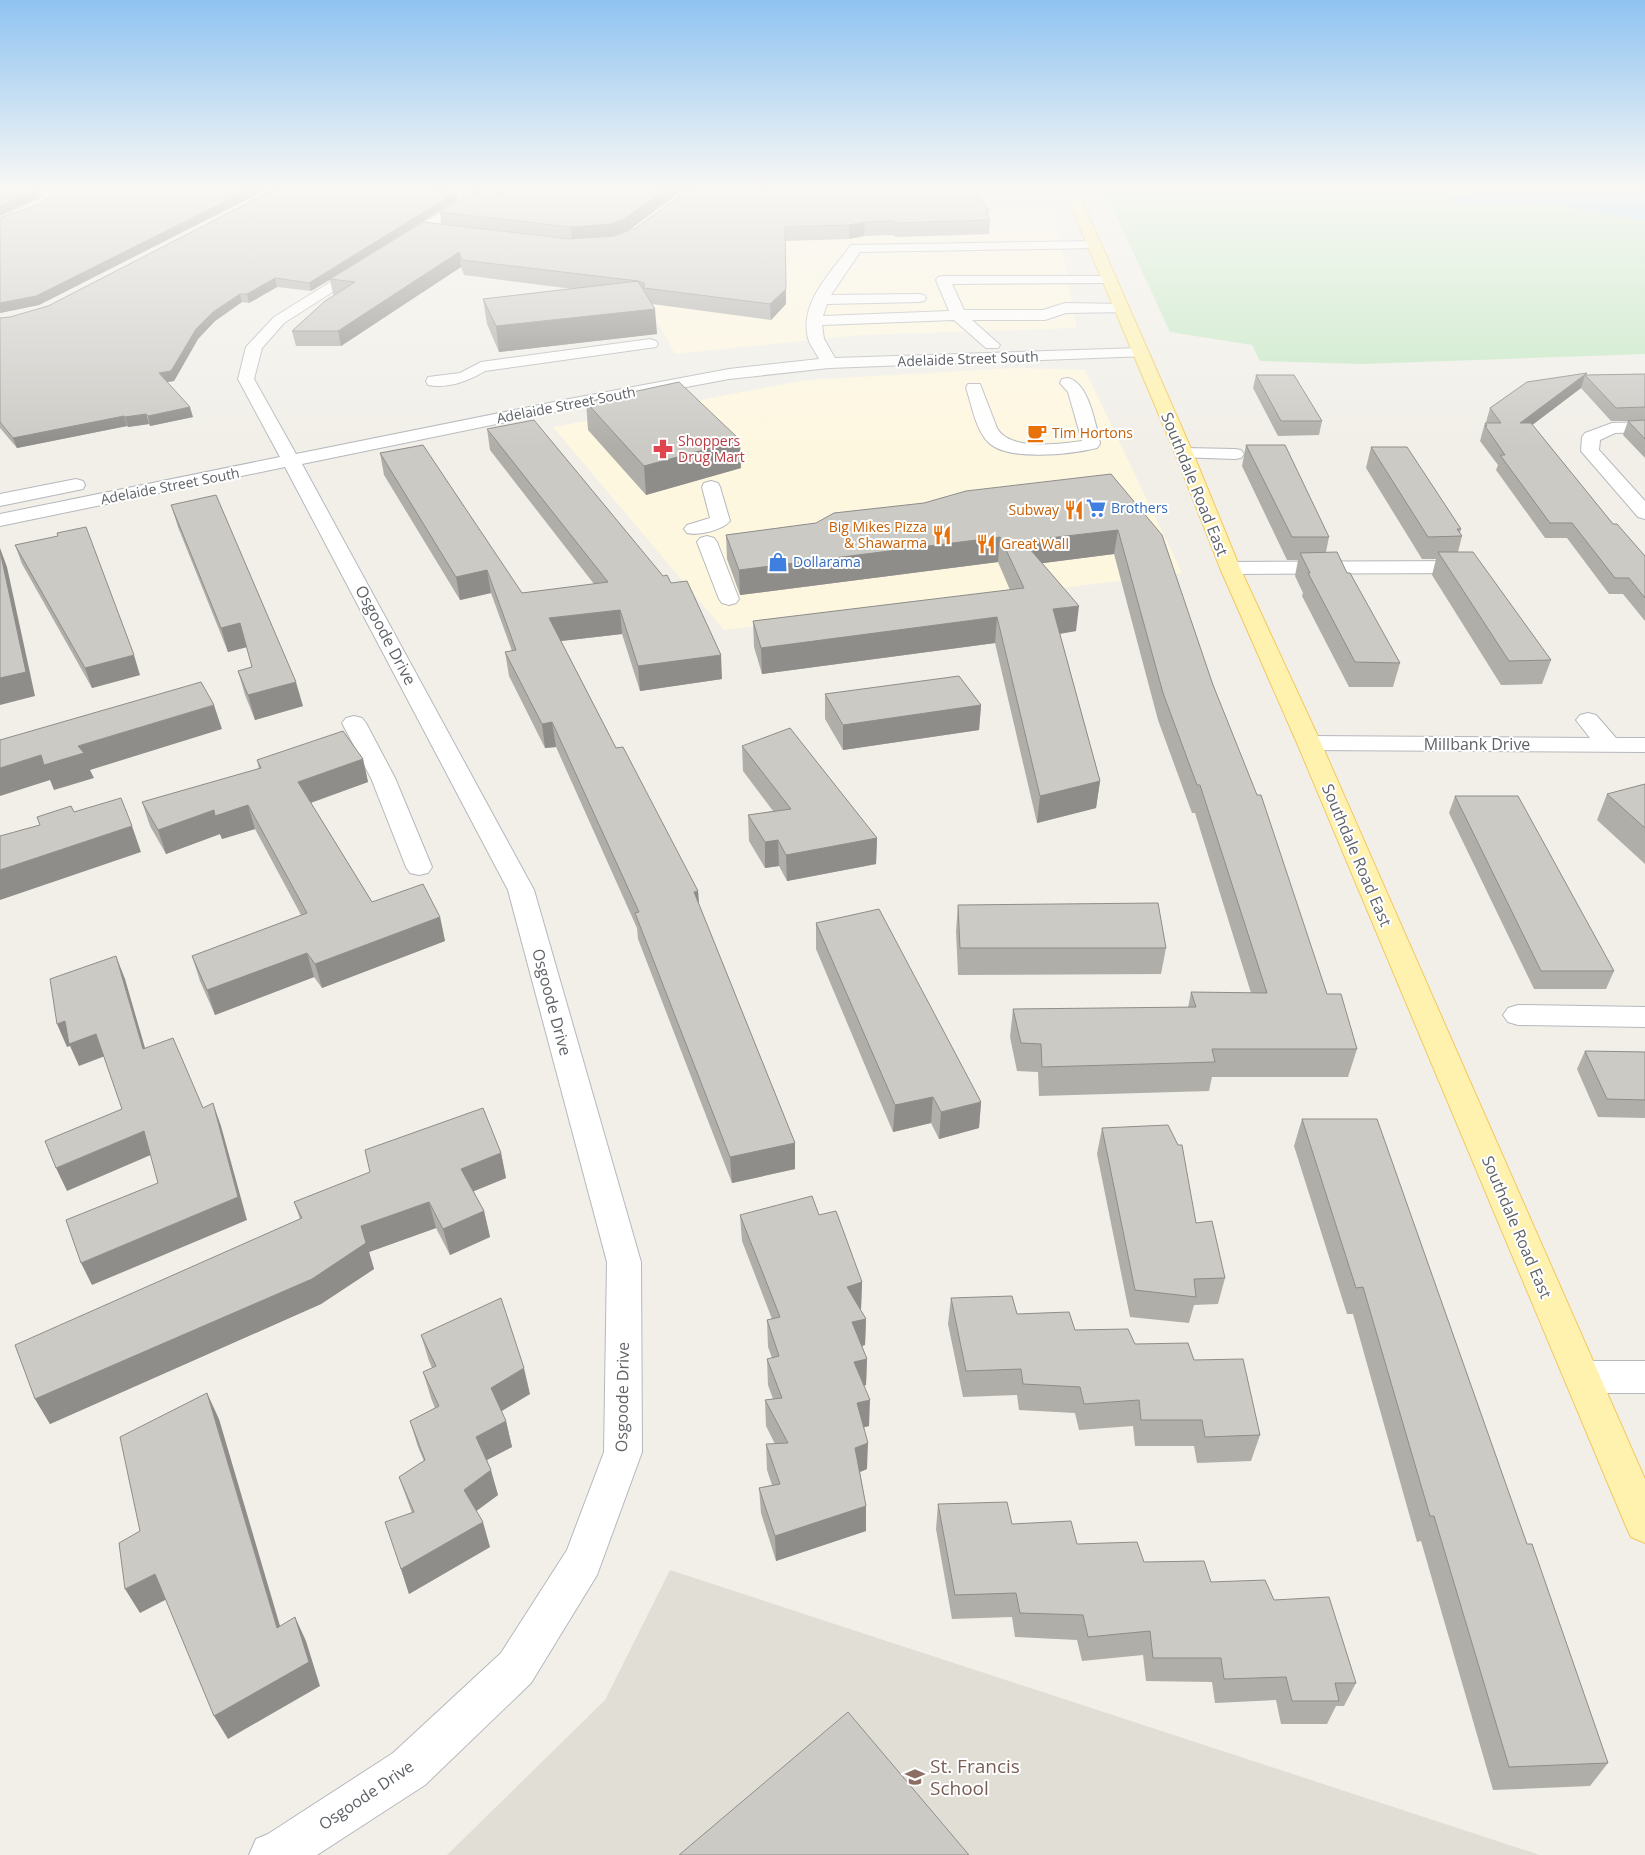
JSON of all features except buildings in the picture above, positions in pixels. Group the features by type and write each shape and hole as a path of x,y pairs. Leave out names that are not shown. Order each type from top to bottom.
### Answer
{"main road":[{"name":"Southdale Road East","path":"1106,274 1184,453 1230,568 1309,743 1645,1524"}],"street":[{"name":"Osgoode Drive","path":"272,1855 281,1852 409,1769 516,1668 582,1561 623,1452 624,1262 522,890 246,379 254,347 279,320 353,274"},
{"path":"826,356 816,339 815,321 820,300 837,274"},
{"path":"924,280 943,280 1005,274"},
{"path":"1051,274 1065,308"},
{"path":"1074,274 1109,280"},
{"path":"943,280 958,315 992,345"},
{"path":"831,282 850,281"},
{"path":"820,300 951,298"},
{"path":"815,321 958,315 1045,315 1065,308 1121,309"},
{"path":"434,381 464,377 481,367 650,344"},
{"name":"Adelaide Street South","path":"380,426 724,361 992,345 1138,347"},
{"name":"Adelaide Street South","path":"0,520 284,449 569,404 826,356 1138,347"},
{"path":"974,388 994,438 1000,444 1027,449 1071,448 1091,444 1084,411 1076,390 1068,383"},
{"path":"1645,427 1612,428 1591,436 1590,451 1645,513"},
{"path":"1184,453 1235,454"},
{"name":"Adelaide Street South","path":"0,500 95,481"},
{"path":"710,487 720,521 700,535 729,599"},
{"path":"1230,568 1480,567"},
{"path":"1588,720 1608,745"},
{"path":"354,723 383,778 419,867"},
{"name":"Millbank Drive","path":"1309,743 1645,745"},
{"path":"1518,1015 1645,1017"},
{"path":"1582,1377 1645,1377"}],"shaded area":[{"path":"661,274 1066,274 1077,328 860,335 675,354 637,285"},
{"path":"1014,368 1085,370 1182,573 724,630 553,427 807,380"},
{"name":"St. Francis School","path":"670,1570 1540,1855 447,1855 605,1700"}],"green space":[{"path":"1143,274 1645,274 1645,354 1362,364 1260,361 1252,345 1170,332"}],"place":[{"name":"Tim Hortons","path":"1037,433"},
{"name":"Shoppers Drug Mart","path":"663,449"},
{"name":"Brothers","path":"1096,508"},
{"name":"Subway","path":"1074,510"},
{"name":"Big Mikes Pizza & Shawarma","path":"942,535"},
{"name":"Great Wall","path":"986,544"},
{"name":"Dollarama","path":"778,562"},
{"name":"St. Francis School","path":"915,1777"}]}
